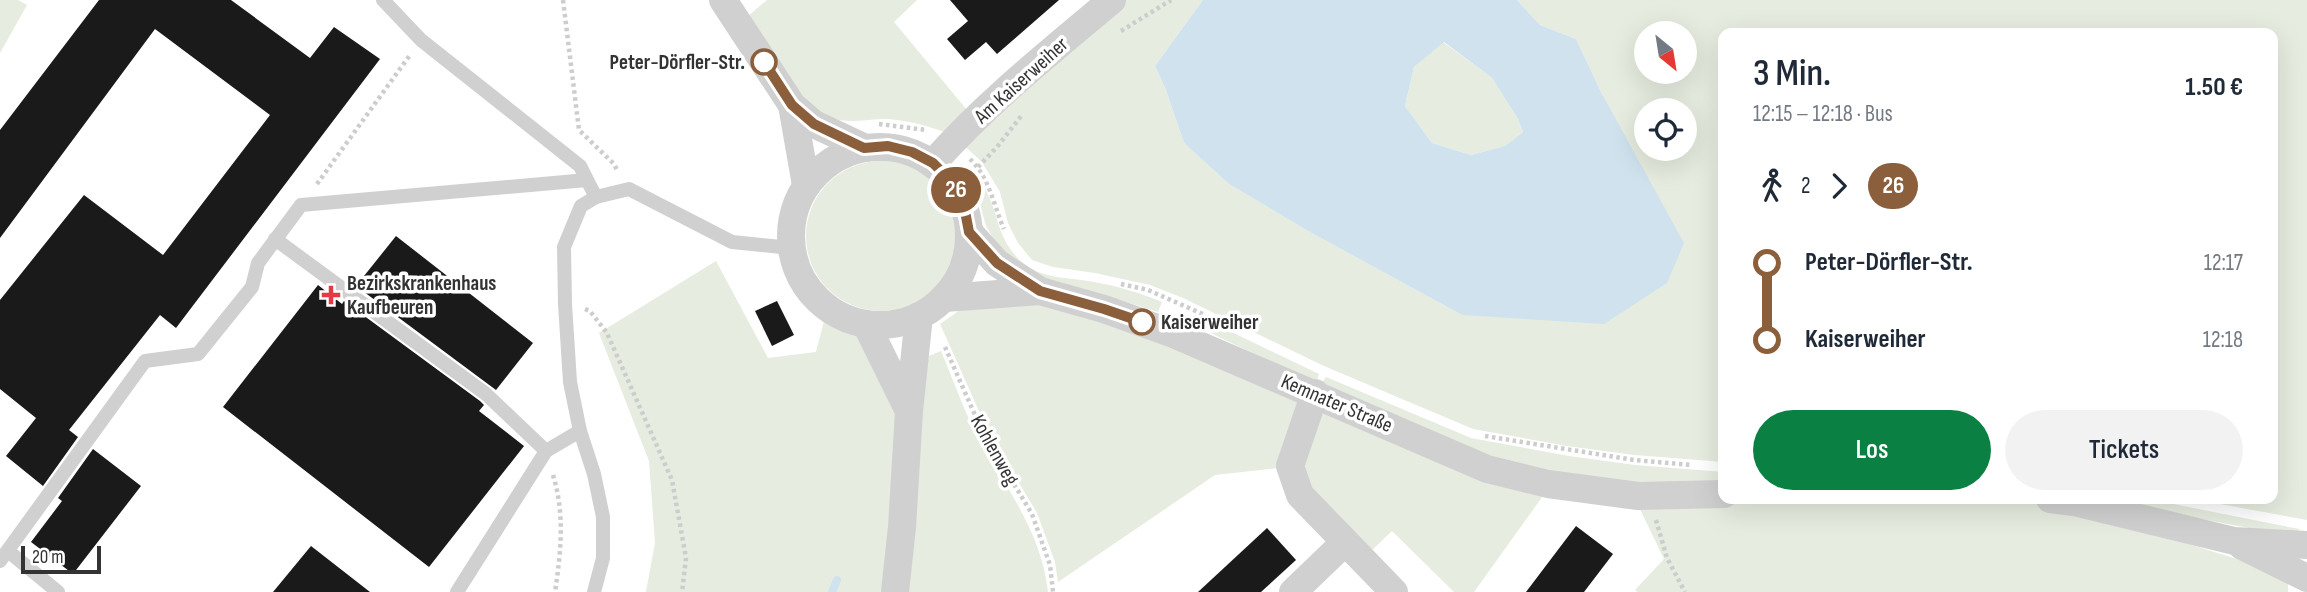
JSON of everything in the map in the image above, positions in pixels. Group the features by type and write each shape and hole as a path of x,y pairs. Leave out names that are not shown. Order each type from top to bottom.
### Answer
{"street":[{"name":"Am Kaiserweiher","path":"933,163 1009,88 1112,0"},
{"path":"736,5 792,105 806,185"},
{"path":"792,105 814,124 870,136 888,146 912,152 933,163 952,182 964,206 969,232 964,266 930,308 894,324 866,324 839,315 816,299 799,275 791,248 791,226 796,205 806,185 829,162 870,136"},
{"name":"Kemnater Straße","path":"969,232 997,263 1040,291 1171,332 1487,468 1548,484 1644,496 1718,494"},
{"name":"Kemnater Straße","path":"930,308 1040,291"},
{"path":"895,592 909,411 930,308"},
{"path":"866,324 909,411"},
{"path":"1315,393 1290,466 1300,495 1394,592"},
{"path":"2082,504 2234,541 2307,545"},
{"path":"2234,541 2307,578"},
{"path":"1293,592 1344,543"}],"lane":[{"path":"383,0 421,40 580,166 596,197"},
{"path":"58,592 4,556 145,361 198,354 251,287 258,263 301,205 587,180"},
{"path":"594,592 603,558 603,517 570,382 565,304 564,247 581,206 596,197 629,189 732,242 791,248"},
{"path":"275,239 486,394 546,451"},
{"path":"457,592 546,451 580,431"}],"path":[{"path":"563,0 579,130 614,164 629,189"},
{"path":"301,205 421,40"},
{"path":"870,136 889,124 934,131 953,141 978,167 993,194 1008,237"},
{"path":"1109,281 1148,290 1213,319"},
{"path":"565,304 590,311 607,334 672,480 686,558 682,592"},
{"name":"Kohlenweg","path":"930,308 982,431 1032,514 1050,565 1053,592"},
{"path":"1472,434 1634,460 1698,465"},
{"path":"546,451 556,486 562,524 555,592"},
{"path":"1644,496 1667,558 1685,592"}],"shaded area":[{"path":"0,0 18,0 27,5 0,53"},
{"path":"767,0 917,0 894,22 972,116 952,135 897,120 848,121 824,115 814,108 793,84 748,16"},
{"path":"1122,0 1203,0 1155,66 1184,143 1229,184 1308,231 1462,315 1602,94 1576,39 1540,25 1517,0 2307,0 2307,520 2220,504 2278,504 2278,28 1718,28 1718,462 1634,455 1473,429 1324,366 1183,298 1150,285 1053,267 1032,260 1018,243 1008,223 1000,192 982,162 959,141"},
{"path":"1443,42 1492,78 1518,119 1523,132 1505,146 1471,155 1432,143 1405,106 1414,67"},
{"path":"881,161 910,167 934,183 950,207 956,236 950,265 934,289 910,305 881,311 852,305 828,289 812,265 806,236 812,207 828,183 852,167"},
{"path":"975,171 1007,243 1029,267 1049,275 1129,290 1162,302 1158,312 1110,297 1043,282 1002,253 986,226 970,179"},
{"path":"716,261 768,358 816,352 824,321 859,335 898,410 885,592 646,592 655,543 649,461 599,333"},
{"path":"1040,302 1102,319 1305,400 1278,468 1215,475 1058,582 1055,562 1037,513 987,429 940,324 960,310"},
{"path":"1215,324 1319,374 1316,384 1211,333"},
{"path":"941,351 972,425 1030,530 1044,570 1048,592 905,592 924,377 929,356"},
{"path":"1326,377 1471,438 1635,465 1718,472 1718,487 1639,489 1490,461 1320,385"},
{"path":"1321,404 1545,493 1474,592 1454,592 1392,531 1371,551 1308,489 1299,463"},
{"path":"1637,503 2038,504 2073,508 2240,560 2288,583 2288,592 1638,592 1635,590 1664,559"},
{"path":"2121,504 2173,504 2299,529 2298,537"}],"water":[{"path":"1203,0 1517,0 1540,25 1576,39 1634,152 1634,161 1639,161 1684,243 1667,283 1604,324 1462,315 1308,231 1229,184 1184,143 1155,66","holes":["1444,42 1492,78 1518,119 1523,132 1505,146 1471,155 1432,143 1405,106 1414,67"]}],"building":[{"path":"99,0 231,0 310,58 334,27 380,59 176,328 160,315 69,430 78,437 43,486 6,456 36,418 0,389 0,300 84,195 163,255 270,115 155,29 0,238 0,130"},
{"path":"950,0 1059,0 997,54 986,42 965,60 947,39 968,21"},
{"path":"396,236 533,343 496,390 356,286"},
{"path":"318,285 342,304 344,301 480,401 484,405 479,411 524,446 429,567 223,407"},
{"path":"777,301 794,335 772,346 755,311"},
{"path":"93,449 141,486 73,574 31,542 62,501 58,498"},
{"path":"1576,526 1613,554 1584,592 1526,592"},
{"path":"1267,528 1296,560 1261,592 1198,592"},
{"path":"311,546 370,592 273,592"}],"waterway":[{"path":"832,592 837,580"}],"bus line":[{"name":"26","path":"764,62 792,105 814,124 864,148 888,146 912,152 933,163 952,182 964,206 969,232 997,263 1040,291 1142,322"}],"place":[{"name":"Peter-Dörfler-Str.","path":"764,62"},
{"name":"Bezirkskrankenhaus Kaufbeuren","path":"331,295"},
{"name":"Kaiserweiher","path":"1142,322"}]}
